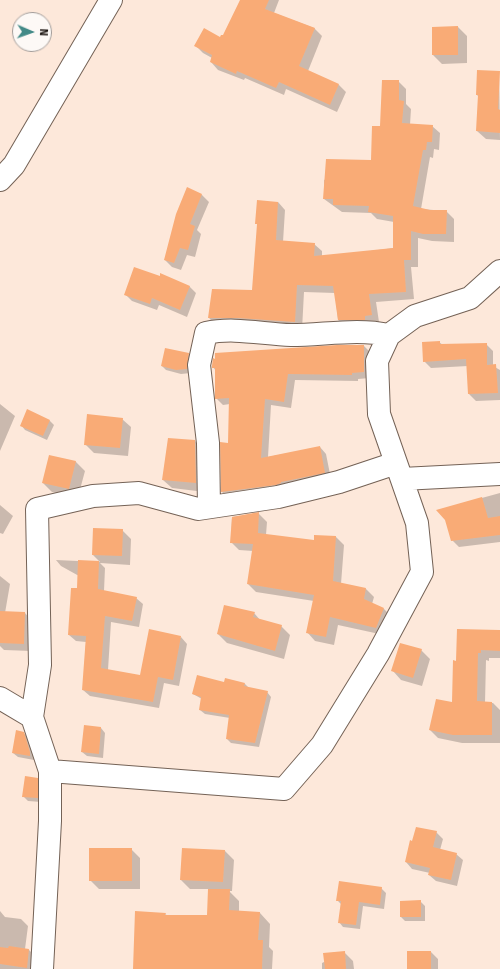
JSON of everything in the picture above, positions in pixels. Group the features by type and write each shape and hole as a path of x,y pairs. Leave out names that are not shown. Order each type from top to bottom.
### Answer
{"street":[{"path":"0,180 14,165 111,0"},
{"path":"50,771 284,789 322,745 378,654 422,572 417,523 379,414 377,361 389,335 415,316 470,298 500,271"},
{"path":"209,507 208,443 199,365 206,333 223,329 292,335 371,331 389,335"},
{"path":"42,969 50,821 50,771 32,718 40,665 37,508 93,496 139,493 198,509 278,497 339,482 399,471 500,474"},
{"path":"0,698 32,718"}],"building":[{"path":"240,0 269,0 265,9 315,28 299,66 339,84 330,105 279,82 276,88 237,71 236,74 210,62 212,55 194,46 204,28 220,37 223,35"},
{"path":"458,26 458,55 432,55 432,27"},
{"path":"477,70 500,71 498,109 500,110 500,133 476,131 478,95 476,95"},
{"path":"382,80 399,80 399,100 404,101 402,123 433,125 432,142 427,142 426,150 423,150 413,206 430,210 447,210 446,234 423,234 411,231 411,260 404,260 406,292 369,294 372,315 365,316 365,320 338,320 333,286 297,285 295,322 238,318 208,318 212,289 252,290 257,224 255,224 257,200 278,202 276,240 315,243 314,256 393,248 393,216 368,212 369,206 333,205 333,199 323,199 326,159 371,160 372,126 380,126"},
{"path":"187,187 202,194 190,224 195,226 188,250 180,248 174,263 164,260 176,214"},
{"path":"134,267 160,276 160,273 190,286 180,310 152,298 150,304 124,295"},
{"path":"440,341 440,344 487,343 487,365 496,364 498,393 468,394 466,359 423,362 422,342"},
{"path":"337,345 364,345 364,372 352,373 352,375 288,374 284,402 265,399 261,458 320,446 325,473 281,482 276,485 221,492 220,442 228,443 229,398 215,399 215,368 212,368 212,366 213,358 215,359 215,353"},
{"path":"165,348 189,353 187,369 176,370 161,366"},
{"path":"27,409 50,420 43,436 20,426"},
{"path":"87,414 123,418 120,448 84,445"},
{"path":"168,438 195,440 196,483 162,480"},
{"path":"49,455 76,461 69,489 42,483"},
{"path":"482,497 488,518 500,516 500,535 451,541 445,520 436,510"},
{"path":"259,512 258,533 314,540 314,535 336,536 333,581 366,588 364,599 384,608 376,628 330,617 326,637 306,633 314,595 247,584 253,544 230,543 232,517"},
{"path":"93,528 123,529 122,556 92,555"},
{"path":"78,560 99,561 98,589 137,597 132,621 105,616 101,668 140,675 149,629 181,636 173,680 158,677 153,702 82,690 86,636 68,635 71,588 77,588"},
{"path":"224,605 255,612 253,617 282,625 275,651 217,634"},
{"path":"0,611 25,612 24,644 0,643"},
{"path":"457,629 500,630 500,651 481,650 481,653 478,653 477,701 492,702 492,735 453,735 429,730 436,699 452,702 453,660 456,661"},
{"path":"400,643 422,649 413,678 391,671"},
{"path":"197,675 224,682 225,678 245,683 244,686 268,691 255,743 226,739 229,715 199,710 201,697 192,694"},
{"path":"84,725 101,727 99,754 81,752"},
{"path":"16,730 24,732 30,756 12,753"},
{"path":"25,776 38,778 38,798 22,797"},
{"path":"416,827 437,831 433,847 457,853 451,880 428,875 430,868 405,862 410,840 412,841"},
{"path":"89,848 132,848 132,881 89,881"},
{"path":"182,848 225,850 223,882 180,880"},
{"path":"339,881 382,887 380,905 359,902 356,925 338,923 341,901 336,901"},
{"path":"208,889 230,889 229,910 260,912 258,940 263,940 262,969 133,969 135,911 166,913 165,915 207,915"},
{"path":"421,900 421,917 400,917 400,901"},
{"path":"9,946 29,949 27,968 0,964 0,947 8,948"},
{"path":"345,951 346,969 325,969 323,953"},
{"path":"407,951 431,951 431,969 407,969"}]}
